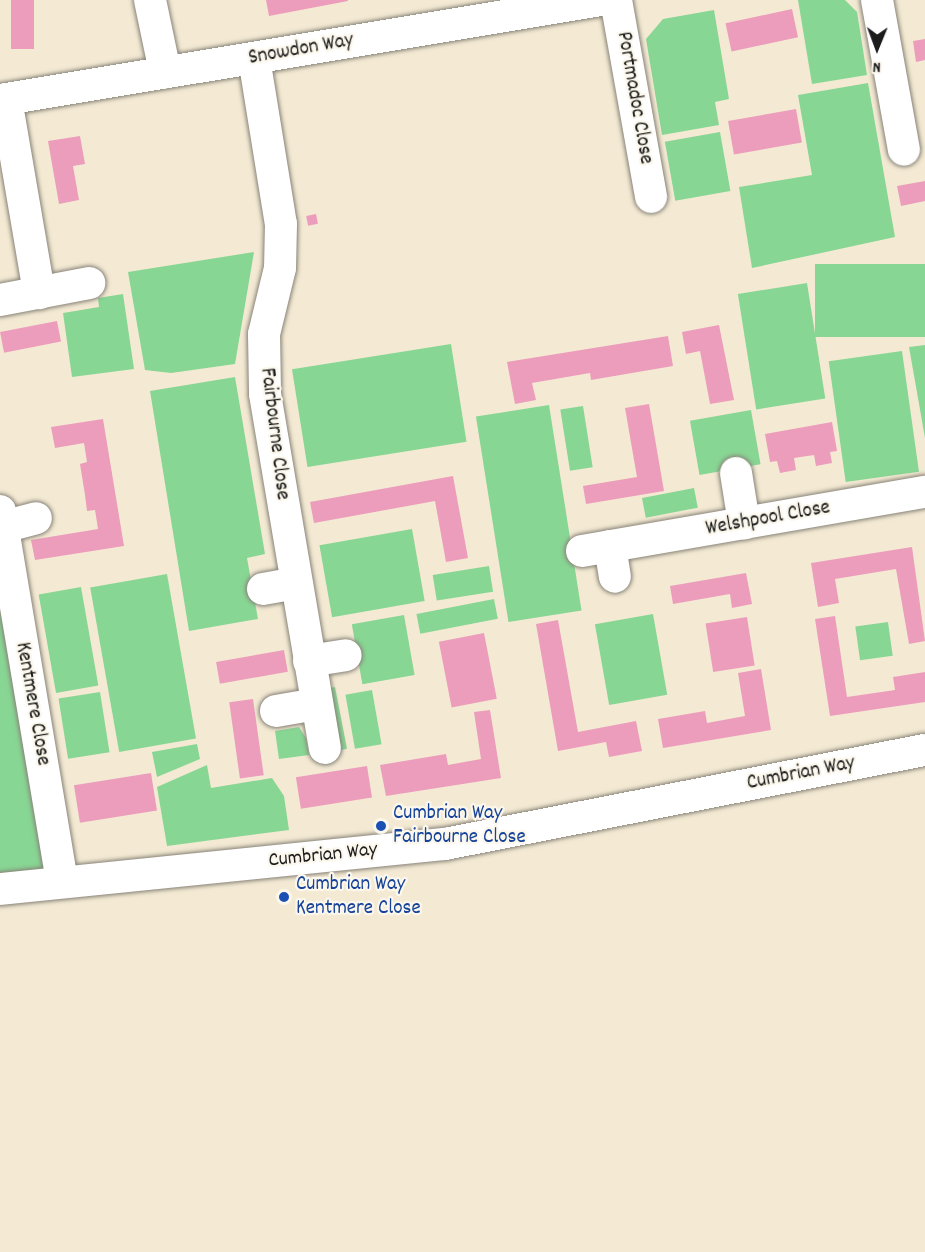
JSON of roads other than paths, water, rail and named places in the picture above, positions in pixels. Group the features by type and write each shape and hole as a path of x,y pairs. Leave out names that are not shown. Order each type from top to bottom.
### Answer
{"street":[{"path":"150,0 165,72"},
{"name":"Snowdon Way","path":"3,99 254,58 537,5 601,0"},
{"name":"Portmadoc Close","path":"616,0 651,197"},
{"path":"877,0 910,135"},
{"name":"Fairbourne Close","path":"254,58 281,224 280,268 264,334 265,394 325,748"},
{"path":"3,99 39,293"},
{"path":"0,300 89,283"},
{"path":"736,473 744,523"},
{"name":"Welshpool Close","path":"615,577 596,549 925,492"},
{"name":"Kentmere Close","path":"36,518 1,518 62,882"},
{"path":"263,590 296,584"},
{"path":"309,662 346,655"},
{"path":"276,711 316,704"},
{"name":"Cumbrian Way","path":"0,889 445,844 925,750"}],"place":[{"name":"Cumbrian Way Fairbourne Close","path":"381,826"},
{"name":"Cumbrian Way Kentmere Close","path":"284,897"}]}
